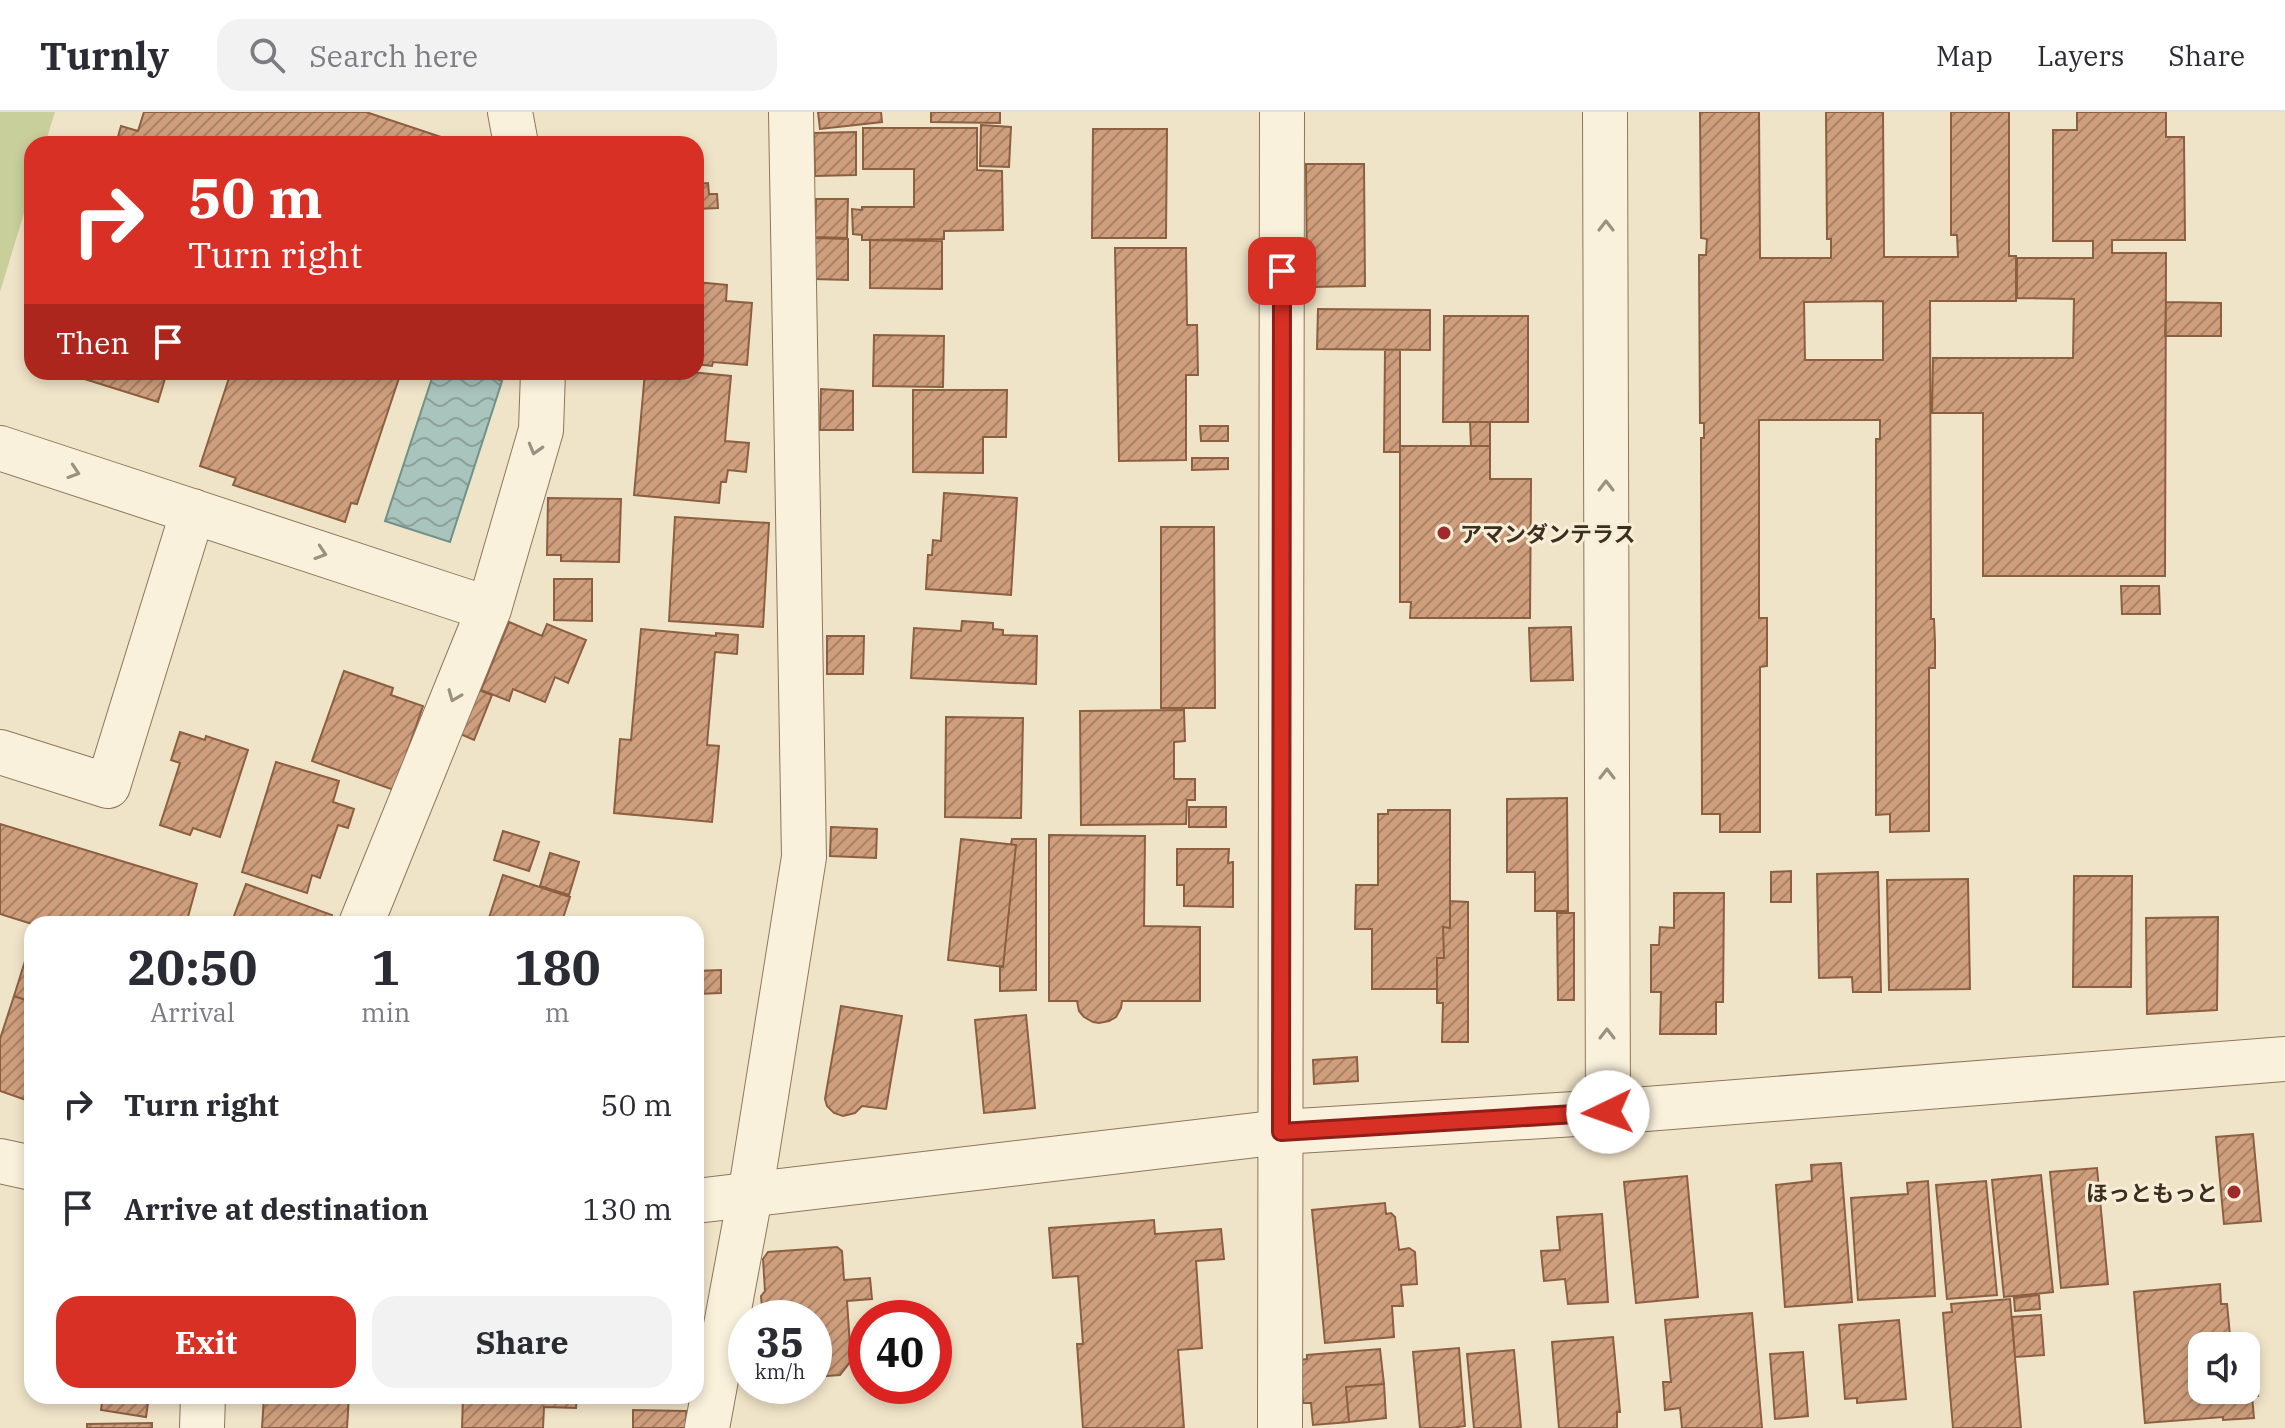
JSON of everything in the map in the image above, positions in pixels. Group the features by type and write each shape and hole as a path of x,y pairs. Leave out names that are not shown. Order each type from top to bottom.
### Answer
{"street":[{"path":"510,112 514,136"},
{"path":"707,1428 750,1196 804,857 791,112"},
{"path":"1280,1428 1282,112"},
{"path":"1605,112 1608,1112"},
{"path":"364,916 489,609 541,430 543,380"},
{"path":"0,448 489,609"},
{"path":"0,752 108,786 193,511"},
{"path":"704,1200 1281,1132 1608,1112 2285,1059"},
{"path":"0,1161 24,1166"},
{"path":"202,1428 203,1404"}],"green space":[{"path":"0,112 55,112 48,136 24,136 24,213 0,292"}],"water":[{"path":"431,380 502,381 450,542 385,521"}],"building":[{"path":"144,112 366,112 438,136 118,136 121,126 138,131"},
{"path":"818,112 881,112 882,122 820,129"},
{"path":"931,112 1000,112 1000,123 931,122"},
{"path":"1700,112 1759,112 1760,258 1831,258 1831,239 1827,239 1826,112 1883,112 1884,257 1958,257 1957,235 1951,235 1951,112 2009,112 2009,256 2016,256 2016,301 1930,301 1931,619 1934,619 1935,668 1929,668 1929,831 1890,832 1890,814 1876,815 1876,439 1880,439 1880,420 1759,420 1759,618 1767,618 1767,666 1760,667 1760,832 1720,832 1720,814 1702,814 1701,438 1704,438 1704,423 1700,423 1699,255 1706,255 1707,239 1701,238","holes":["1883,301 1883,360 1805,360 1804,302"]},
{"path":"2077,112 2166,112 2166,137 2184,137 2185,240 2112,240 2112,253 2166,253 2165,576 1983,576 1983,413 1932,413 1933,358 2073,358 2074,299 2017,298 2017,258 2093,258 2093,241 2053,241 2053,130 2077,130"},
{"path":"981,125 1011,127 1009,167 980,166"},
{"path":"863,128 977,128 977,170 1002,171 1003,230 944,231 944,239 862,240 862,235 853,234 852,209 914,207 914,169 863,169"},
{"path":"1093,129 1167,129 1166,238 1092,238"},
{"path":"856,132 856,175 815,176 814,133"},
{"path":"1306,164 1364,164 1365,286 1307,287"},
{"path":"704,183 708,183 709,194 717,194 718,208 704,209"},
{"path":"816,199 848,199 847,238 815,237"},
{"path":"814,238 848,239 848,280 814,279"},
{"path":"870,240 942,241 942,289 870,288"},
{"path":"1115,248 1186,248 1187,325 1197,325 1198,375 1186,375 1186,460 1119,461"},
{"path":"704,283 727,285 726,301 752,303 747,365 713,362 712,366 704,365"},
{"path":"2166,302 2221,303 2221,336 2165,336"},
{"path":"1318,309 1430,310 1430,350 1317,349"},
{"path":"1444,316 1528,316 1528,422 1443,422"},
{"path":"874,335 944,336 943,387 873,386"},
{"path":"1385,350 1400,350 1400,452 1384,452"},
{"path":"704,373 731,376 725,441 749,443 746,472 728,470 726,482 721,482 719,503 634,495 644,380 704,380"},
{"path":"88,380 165,380 158,402"},
{"path":"228,380 398,380 357,504 351,503 345,522 233,485 236,478 200,466"},
{"path":"821,389 853,391 853,430 820,430"},
{"path":"913,390 1007,390 1006,437 983,437 983,473 913,472"},
{"path":"1470,422 1490,422 1490,446 1471,446"},
{"path":"1200,426 1228,426 1228,441 1201,441"},
{"path":"1400,446 1490,446 1490,479 1531,479 1530,618 1410,618 1411,602 1400,602"},
{"path":"1192,458 1228,458 1228,469 1192,470"},
{"path":"944,493 1017,498 1011,595 926,589 928,555 932,555 933,540 941,541"},
{"path":"548,498 621,499 619,562 561,561 561,555 547,555"},
{"path":"675,517 769,523 763,627 669,621"},
{"path":"1161,527 1214,527 1215,708 1161,708"},
{"path":"554,579 592,579 592,621 554,620"},
{"path":"2121,586 2159,586 2160,614 2122,614"},
{"path":"962,621 993,623 993,629 1003,630 1003,635 1037,636 1036,684 911,678 914,628 961,631"},
{"path":"509,622 542,636 547,624 586,640 568,683 555,677 545,702 513,689 509,701 481,690"},
{"path":"1571,627 1573,680 1531,681 1529,628"},
{"path":"641,629 738,635 737,654 715,652 707,745 719,746 712,822 614,813 620,739 631,740"},
{"path":"827,636 864,636 863,674 827,674"},
{"path":"344,671 393,688 391,695 423,706 394,790 312,761"},
{"path":"476,689 492,695 474,740 458,733"},
{"path":"1184,710 1185,741 1174,742 1174,779 1195,779 1195,800 1187,800 1186,824 1081,825 1080,711"},
{"path":"946,717 1023,718 1021,818 945,817"},
{"path":"180,732 205,740 206,736 248,750 220,837 193,828 190,835 160,825 180,763 171,760"},
{"path":"276,762 339,781 333,802 354,809 348,828 338,825 320,878 312,875 307,893 242,872"},
{"path":"1567,798 1568,911 1535,911 1535,872 1507,872 1507,799"},
{"path":"1189,807 1226,807 1226,827 1189,827"},
{"path":"1388,810 1450,810 1450,928 1443,927 1444,958 1437,958 1437,989 1372,989 1372,929 1355,929 1356,885 1378,885 1378,814 1388,814"},
{"path":"0,824 197,884 188,916 24,916 24,922 0,914"},
{"path":"831,827 877,829 876,858 830,856"},
{"path":"503,831 539,842 529,871 494,860"},
{"path":"1049,835 1145,836 1144,926 1200,927 1200,1001 1122,1001 1116,1017 1099,1023 1084,1017 1077,1001 1049,1001"},
{"path":"961,839 1016,845 1003,967 948,960"},
{"path":"1012,839 1036,839 1036,990 1000,991 1000,966 1003,967 1016,845 1011,844"},
{"path":"1177,849 1229,849 1228,863 1233,862 1233,907 1184,906 1184,885 1177,885"},
{"path":"550,853 579,862 569,895 540,886"},
{"path":"1791,871 1791,902 1771,902 1771,872"},
{"path":"1878,872 1881,992 1853,992 1852,977 1819,978 1817,874"},
{"path":"503,875 570,897 564,916 490,916"},
{"path":"2074,876 2132,876 2131,987 2073,987"},
{"path":"1968,879 1970,989 1889,990 1887,880"},
{"path":"246,884 332,915 332,916 234,916"},
{"path":"1674,893 1724,893 1723,1002 1716,1002 1716,1034 1660,1034 1661,992 1651,992 1651,945 1659,945 1660,927 1674,928"},
{"path":"1450,901 1468,902 1468,1042 1442,1042 1443,1003 1437,1003 1437,958 1444,958 1443,927 1450,928"},
{"path":"1557,913 1574,913 1574,1000 1558,1000"},
{"path":"2218,917 2217,1010 2147,1014 2146,918"},
{"path":"24,964 24,999 14,996"},
{"path":"721,970 721,993 704,994 704,971"},
{"path":"14,996 24,999 24,1099 0,1091 0,1039"},
{"path":"841,1006 902,1016 886,1109 862,1106 855,1113 843,1116 827,1106 825,1099"},
{"path":"1026,1015 1035,1108 984,1113 975,1020"},
{"path":"1357,1057 1358,1081 1314,1084 1313,1060"},
{"path":"2253,1134 2261,1221 2224,1224 2216,1137"},
{"path":"1841,1163 1852,1302 1785,1307 1776,1185 1812,1181 1811,1165"},
{"path":"2097,1168 2108,1284 2061,1288 2050,1172"},
{"path":"2041,1175 2053,1292 2004,1297 1992,1180"},
{"path":"1687,1176 1698,1297 1636,1303 1624,1182"},
{"path":"1928,1181 1935,1296 1858,1300 1851,1198 1908,1194 1907,1183"},
{"path":"1986,1181 1997,1295 1947,1299 1936,1185"},
{"path":"1385,1203 1386,1214 1391,1213 1395,1217 1399,1250 1409,1248 1415,1252 1417,1284 1401,1285 1403,1306 1392,1306 1394,1337 1325,1343 1312,1210"},
{"path":"1602,1214 1608,1302 1568,1304 1565,1279 1544,1281 1541,1251 1560,1250 1557,1217"},
{"path":"1154,1220 1155,1234 1221,1229 1224,1259 1196,1261 1202,1348 1178,1350 1184,1428 1083,1428 1077,1344 1083,1344 1078,1276 1053,1278 1049,1228"},
{"path":"837,1247 842,1251 844,1280 870,1278 872,1299 847,1301 848,1365 840,1375 832,1376 832,1300 761,1300 765,1291 763,1259 768,1252"},
{"path":"2220,1284 2221,1304 2227,1304 2230,1332 2188,1332 2188,1404 2253,1404 2254,1418 2223,1420 2223,1417 2145,1423 2134,1292"},
{"path":"2039,1295 2040,1309 2015,1311 2014,1298"},
{"path":"2010,1299 2021,1428 1953,1428 1943,1313 1952,1312 1951,1304"},
{"path":"1752,1313 1762,1428 1682,1428 1680,1408 1665,1410 1663,1382 1671,1382 1665,1320"},
{"path":"2041,1315 2044,1355 2015,1357 2012,1317"},
{"path":"1899,1320 1906,1399 1857,1403 1857,1398 1845,1399 1839,1325"},
{"path":"1613,1337 1620,1412 1617,1412 1617,1428 1559,1428 1552,1342"},
{"path":"1459,1348 1465,1426 1420,1428 1413,1352"},
{"path":"1380,1349 1384,1384 1346,1387 1349,1422 1313,1425 1311,1403 1303,1403 1299,1360 1307,1359 1307,1355"},
{"path":"1514,1350 1521,1428 1474,1428 1467,1354"},
{"path":"1803,1352 1808,1416 1775,1419 1770,1354"},
{"path":"1384,1384 1386,1418 1349,1422 1346,1387"},
{"path":"102,1404 148,1404 146,1417 101,1410"},
{"path":"264,1404 348,1404 347,1428 262,1428"},
{"path":"463,1404 576,1404 576,1408 544,1407 543,1428 462,1428"},
{"path":"633,1410 686,1411 687,1428 633,1428"},
{"path":"152,1423 152,1428 87,1428 87,1424"}],"place":[{"name":"アマンダンテラス","path":"1444,533"},
{"name":"ほっともっと","path":"2234,1192"}],"route":[{"path":"1282,271 1281,1132 1608,1112"}]}
